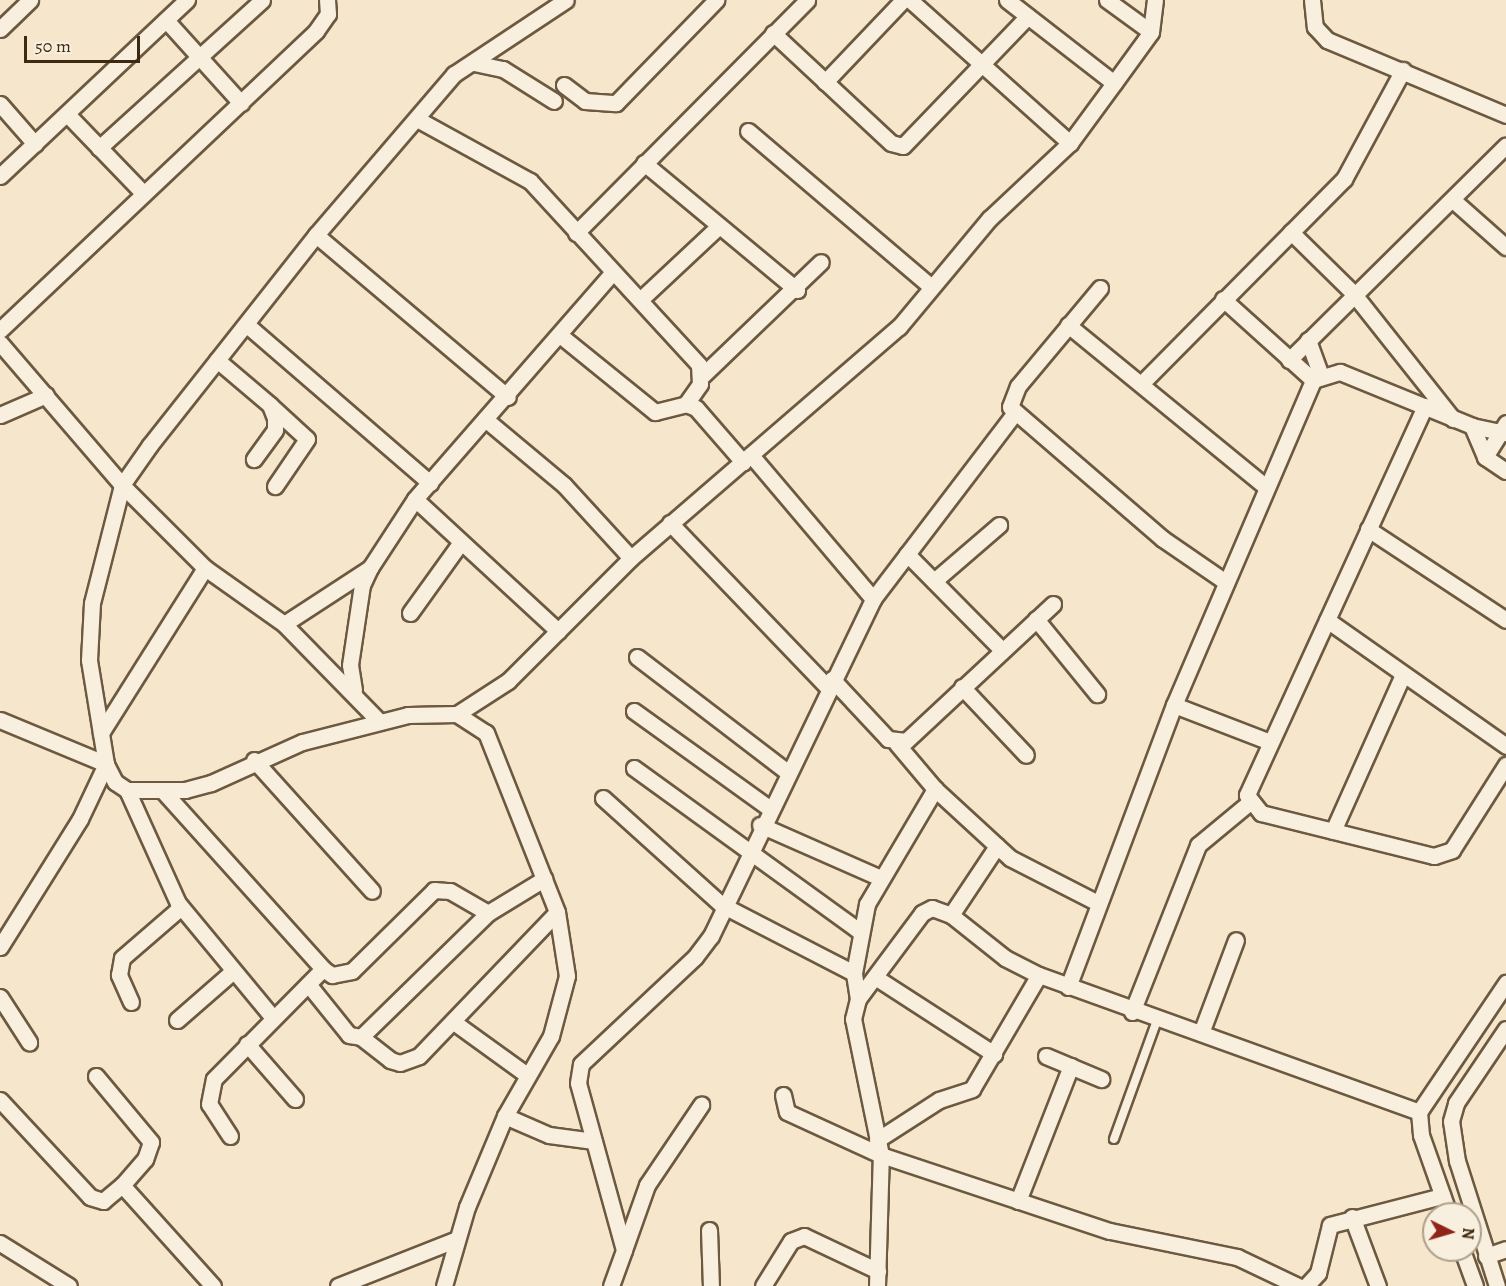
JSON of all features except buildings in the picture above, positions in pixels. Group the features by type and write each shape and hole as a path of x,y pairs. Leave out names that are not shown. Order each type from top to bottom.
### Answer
{"street":[{"path":"0,176 187,0"},
{"path":"99,148 201,60 262,0"},
{"path":"0,330 142,192 241,103 323,24 327,0"},
{"path":"566,0 474,63 454,74 316,235 122,484 92,603 90,660 106,764 115,782 127,790 163,791 211,783 254,760 379,721 457,714 508,681 631,558 899,327 989,219 1070,143 1151,32 1155,0"},
{"path":"564,85 585,100 616,103 716,0"},
{"path":"576,233 807,0"},
{"path":"825,82 903,0"},
{"path":"910,0 981,68 1070,143"},
{"path":"1006,0 1114,83"},
{"path":"1107,0 1151,32"},
{"path":"1312,0 1319,34 1506,115"},
{"path":"0,29 28,1"},
{"path":"773,33 891,143 903,146 981,68 1028,16"},
{"path":"166,20 241,103"},
{"path":"474,63 503,69 554,101"},
{"path":"1143,382 1222,299 1344,178 1403,70"},
{"path":"0,104 35,144"},
{"path":"67,114 142,192"},
{"path":"417,119 530,181 612,273 641,299 703,375"},
{"path":"748,131 931,287"},
{"path":"1289,360 1353,293 1453,200 1506,145"},
{"path":"644,163 717,228 798,290"},
{"path":"1453,200 1506,246"},
{"path":"641,299 717,228"},
{"path":"1291,232 1353,293 1453,419"},
{"path":"316,235 508,397"},
{"path":"561,336 655,412 686,404 703,375 798,290 821,262"},
{"path":"354,690 350,664 362,585 370,568 415,499 485,419 508,397 612,273"},
{"path":"1100,288 1011,398 1014,414 1163,539 1224,581"},
{"path":"1222,299 1289,360 1317,378 1340,372 1473,426 1504,428 1485,457"},
{"path":"247,325 430,483"},
{"path":"1068,325 1143,382 1266,487"},
{"path":"1068,987 1174,705 1224,581 1317,378 1308,340"},
{"path":"0,343 122,484 205,568 284,624 354,690 379,721"},
{"path":"217,360 307,439 275,486"},
{"path":"0,415 46,395"},
{"path":"686,404 747,459 873,599"},
{"path":"254,459 275,430 270,405"},
{"path":"1425,406 1327,620 1268,741 1251,780 1250,802 1261,813 1442,854 1462,836 1506,765"},
{"path":"624,1250 578,1083 581,1064 695,957 873,599 1014,414"},
{"path":"485,419 564,485 631,558"},
{"path":"1473,426 1485,457 1506,471"},
{"path":"415,499 558,631"},
{"path":"670,523 830,684 897,744 935,789 997,846 1029,869 1098,903"},
{"path":"934,582 999,525"},
{"path":"1368,529 1506,620"},
{"path":"410,613 461,542"},
{"path":"907,554 1002,650"},
{"path":"101,733 205,568"},
{"path":"284,624 370,568"},
{"path":"897,744 1053,604"},
{"path":"1036,620 1097,694"},
{"path":"1327,620 1402,677 1506,746"},
{"path":"638,657 786,771"},
{"path":"1333,831 1402,677"},
{"path":"962,687 1026,755"},
{"path":"1174,705 1268,741"},
{"path":"634,711 769,808"},
{"path":"444,1286 455,1240 505,1116 551,1035 567,976 557,912 486,733 457,714"},
{"path":"0,720 106,764"},
{"path":"254,760 372,891"},
{"path":"0,947 80,819 106,764"},
{"path":"634,768 746,853 858,930"},
{"path":"763,1286 790,1241 804,1236 877,1279 879,1147 855,1034 858,999 854,973 858,930 881,878 935,789"},
{"path":"127,790 158,868 181,906 232,972 273,1018"},
{"path":"163,791 323,969 332,975 352,971 434,890 450,891 488,913"},
{"path":"603,798 722,904 854,973"},
{"path":"1132,1012 1198,845 1250,802"},
{"path":"760,825 881,878"},
{"path":"951,915 997,846"},
{"path":"361,1037 488,913 544,879"},
{"path":"131,1002 119,975 122,958 181,906"},
{"path":"858,999 922,913 932,908 951,915 1005,958 1039,975 1132,1012 1201,1033 1419,1112"},
{"path":"308,984 349,1035 361,1037 400,1063 419,1056 455,1023 557,912"},
{"path":"1201,1033 1236,939"},
{"path":"230,1136 209,1104 208,1091 247,1044 323,969"},
{"path":"177,1020 232,972"},
{"path":"879,1147 939,1100 965,1094 994,1054 1039,975"},
{"path":"875,977 994,1054"},
{"path":"1444,1202 1421,1135 1419,1112 1506,983"},
{"path":"0,997 29,1042"},
{"path":"455,1023 527,1075"},
{"path":"1497,1286 1457,1161 1451,1121 1479,1069 1506,1029"},
{"path":"247,1044 296,1099"},
{"path":"1467,1044 1479,1069"},
{"path":"1046,1056 1101,1079"},
{"path":"1018,1201 1071,1066"},
{"path":"0,1100 90,1197 103,1201 122,1185 146,1159 151,1142 96,1076"},
{"path":"783,1095 787,1112 1018,1201 1110,1231 1237,1257 1298,1286"},
{"path":"611,1286 647,1185 701,1105"},
{"path":"505,1116 555,1137 594,1142"},
{"path":"122,1185 210,1285"},
{"path":"1306,1286 1318,1273 1330,1225 1352,1217 1442,1196"},
{"path":"1352,1217 1378,1286"},
{"path":"709,1230 711,1286"},
{"path":"338,1286 455,1240"},
{"path":"0,1243 69,1286"},
{"path":"1486,1256 1506,1249"},
{"path":"1466,1262 1475,1286"}],"lane":[{"path":"1114,1139 1157,1020"}]}
